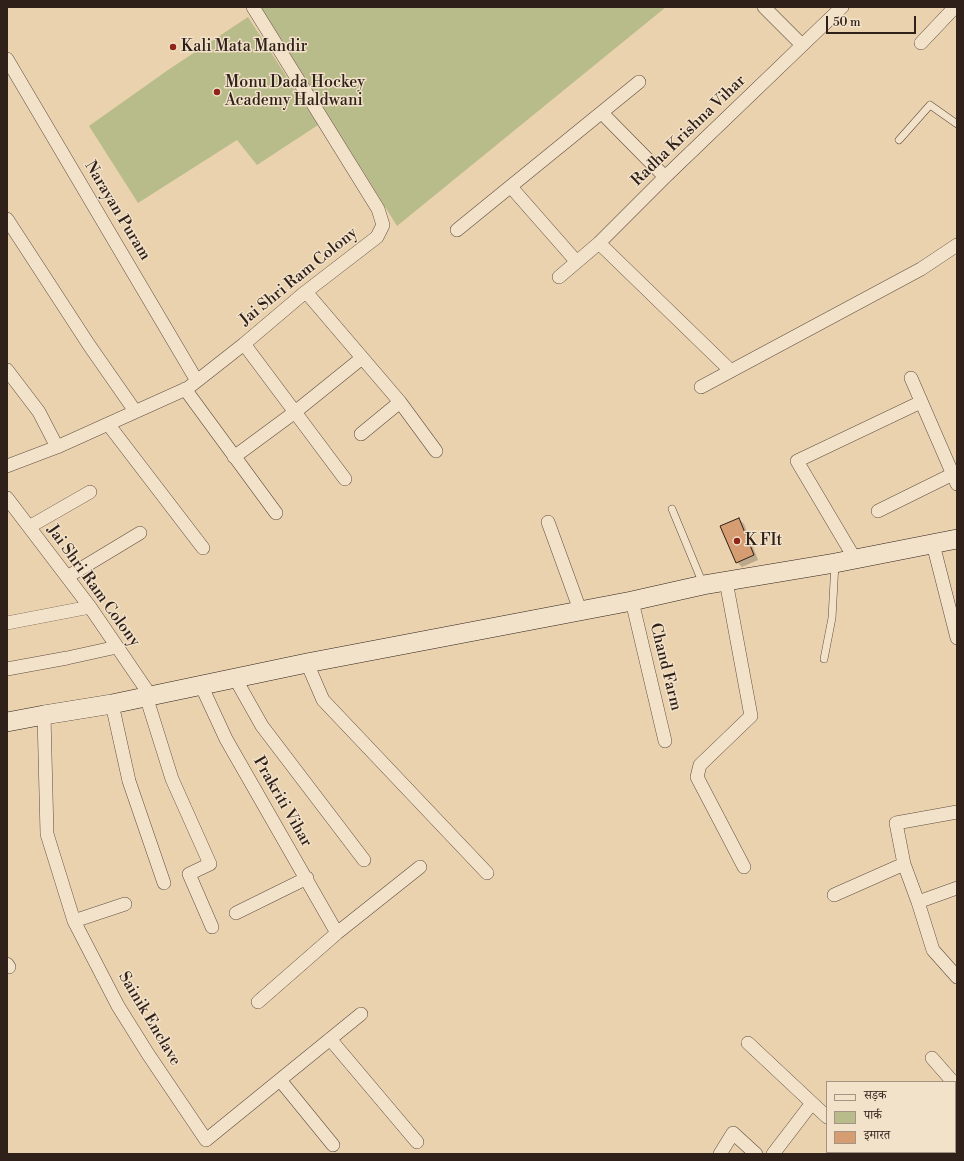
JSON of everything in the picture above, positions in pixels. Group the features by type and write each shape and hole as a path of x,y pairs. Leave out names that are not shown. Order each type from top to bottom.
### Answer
{"street":[{"name":"Jai Shri Ram Colony","path":"7,466 57,447 185,389 244,344 306,292 377,237 382,226 378,209 253,7"},
{"path":"764,7 802,46"},
{"name":"Radha Krishna Vihar","path":"558,277 599,243 665,177 842,7"},
{"path":"921,42 954,7"},
{"name":"Narayan Puram","path":"7,59 197,381"},
{"path":"457,230 602,113 638,82"},
{"path":"602,113 665,177"},
{"path":"511,187 576,261"},
{"path":"7,219 89,345 135,411"},
{"path":"599,243 731,371"},
{"path":"701,387 921,269 957,245"},
{"path":"306,292 400,402 436,451"},
{"path":"244,344 345,478"},
{"path":"234,457 295,412 362,358"},
{"path":"7,370 39,412 57,447"},
{"path":"878,511 955,479 911,378"},
{"path":"185,389 276,513"},
{"path":"360,434 400,402"},
{"path":"855,559 797,461 921,402"},
{"path":"108,424 203,548"},
{"path":"29,527 90,492"},
{"name":"Jai Shri Ram Colony","path":"7,498 90,607 117,646 148,696 172,779 210,864 189,874 212,927"},
{"path":"548,522 580,610"},
{"path":"67,577 140,533"},
{"path":"7,722 44,714 112,704 307,663 632,601 703,585 835,563 957,539"},
{"path":"933,544 957,638"},
{"path":"726,581 751,716 700,765 697,777 744,867"},
{"name":"Chand Farm","path":"632,601 666,741"},
{"path":"7,623 90,607"},
{"path":"7,669 67,658 117,646"},
{"path":"307,663 324,700 487,873"},
{"path":"235,678 262,726 364,860"},
{"name":"Prakriti Vihar","path":"201,685 226,739 337,933"},
{"path":"112,704 129,781 164,883"},
{"name":"Sainik Enclave","path":"44,714 47,834 74,921 118,1006 148,1054 206,1140 361,1014"},
{"path":"957,812 896,823 904,864 933,950 957,977"},
{"path":"834,895 904,864"},
{"path":"258,1002 337,933 420,867"},
{"path":"236,913 306,878"},
{"path":"918,902 957,888"},
{"path":"74,921 126,904"},
{"path":"330,1039 417,1142"},
{"path":"748,1043 826,1116"},
{"path":"932,1058 952,1081"},
{"path":"280,1080 334,1145"},
{"path":"773,1154 812,1103"},
{"path":"720,1154 733,1133 756,1154"}],"lane":[{"path":"899,140 930,105 957,124"},
{"path":"672,509 703,585"},
{"path":"824,659 832,618 835,563"}],"green space":[{"path":"261,7 666,7 397,226"},
{"name":"Monu Dada Hockey Academy Haldwani","path":"248,17 318,125 257,165 237,140 138,203 89,126 168,70"}],"building":[{"name":"K FIt","path":"739,518 754,555 736,563 720,526"}],"place":[{"name":"Kali Mata Mandir","path":"173,47"},
{"name":"Monu Dada Hockey Academy Haldwani","path":"217,92"},
{"name":"K FIt","path":"737,541"}]}
